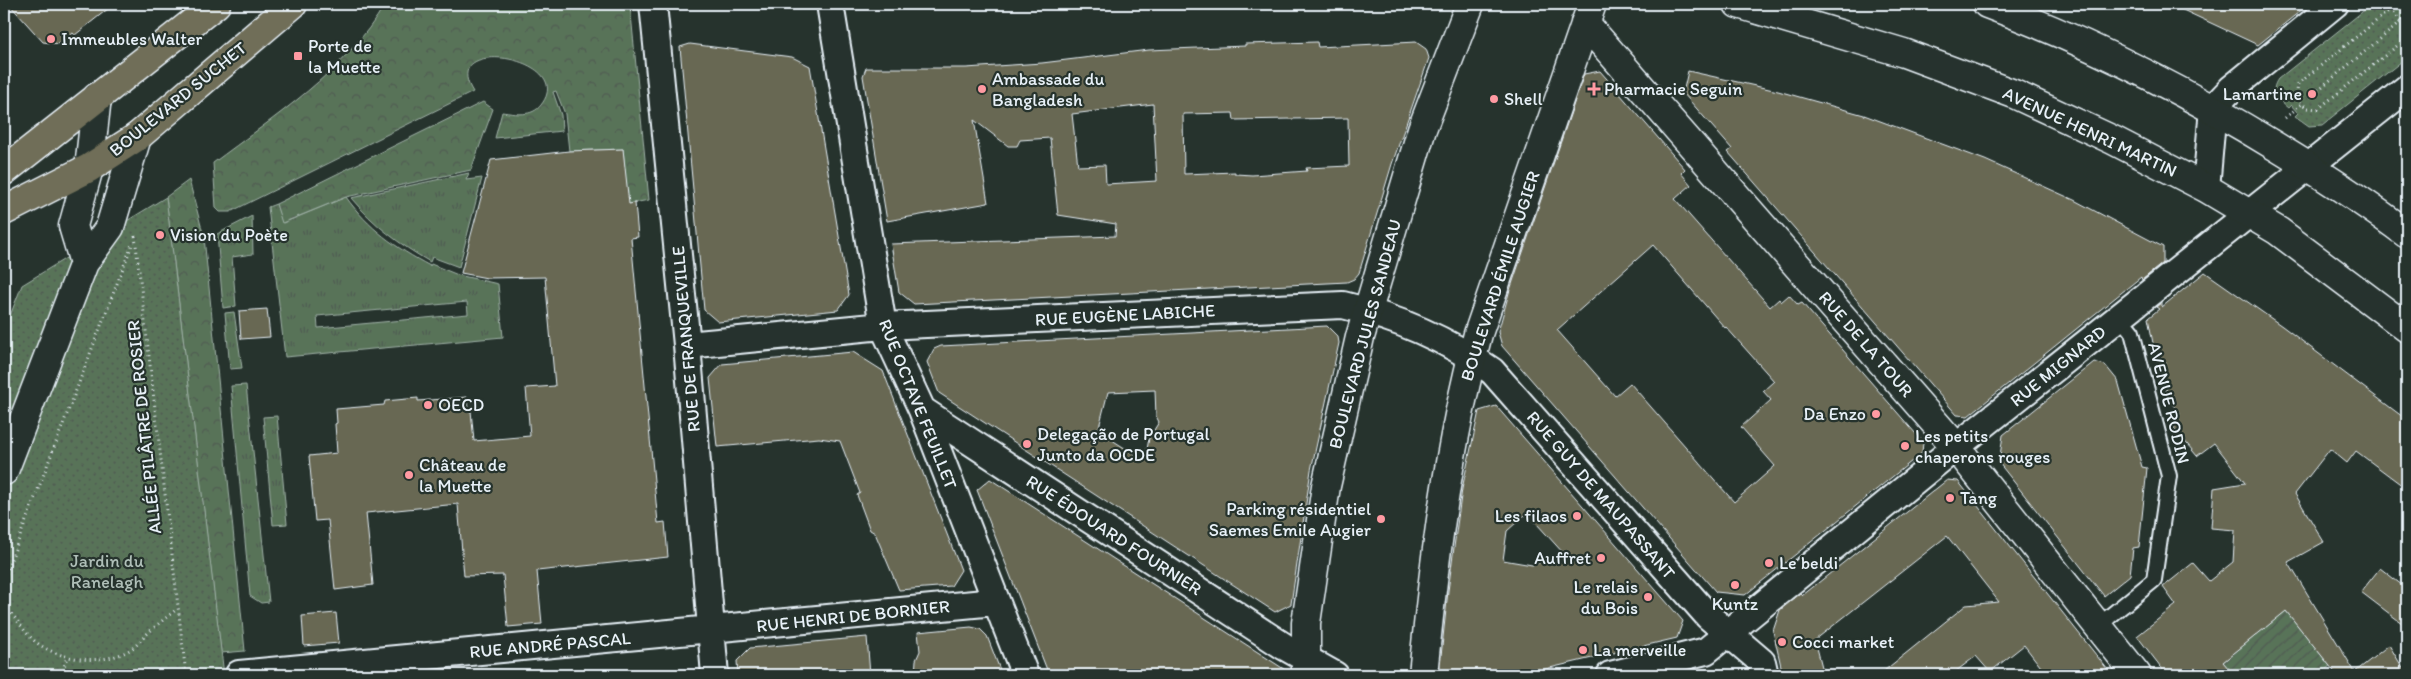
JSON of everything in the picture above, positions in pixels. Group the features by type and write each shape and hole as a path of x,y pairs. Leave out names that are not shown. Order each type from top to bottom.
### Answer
{"main road":[{"path":"4,171 215,4"},
{"name":"BOULEVARD SUCHET","path":"4,211 89,168 137,137 293,4"}],"street":[{"name":"RUE DE FRANQUEVILLE","path":"653,4 687,345 715,675"},
{"name":"RUE OCTAVE FEUILLET","path":"830,4 883,326 922,410 1024,675"},
{"name":"BOULEVARD JULES SANDEAU","path":"1306,667 1306,623 1326,486 1367,311 1422,129 1470,4"},
{"name":"AVENUE HENRI MARTIN","path":"1738,4 1904,53 2014,94 2113,140 2206,188 2278,231 2325,264 2407,328"},
{"path":"1987,4 2043,25 2147,72 2214,108 2338,184 2407,234"},
{"path":"2206,188 2214,108 2232,88 2335,4"},
{"name":"BOULEVARD ÉMILE AUGIER","path":"1423,675 1440,526 1457,426 1472,357 1589,13"},
{"name":"RUE DE LA TOUR","path":"1589,13 1956,447 2137,675"},
{"name":"RUE MIGNARD","path":"1610,675 1706,651 1956,447 2407,88"},
{"path":"84,263 73,226 89,168 97,97"},
{"path":"4,471 84,263 110,227 137,137"},
{"name":"RUE EUGÈNE LABICHE","path":"687,345 883,326 1343,305 1389,317 1454,345 1472,357"},
{"name":"RUE GUY DE MAUPASSANT","path":"1472,357 1492,371 1708,616 1762,662 1765,675"},
{"name":"RUE ÉDOUARD FOURNIER","path":"922,410 1306,667 1335,675"},
{"name":"RUE HENRI DE BORNIER","path":"711,630 995,602"},
{"name":"RUE ANDRÉ PASCAL","path":"239,674 711,630"}],"lane":[{"name":"AVENUE RODIN","path":"2098,626 2154,580 2169,476 2132,332 2120,316"}],"path":[{"path":"2407,29 2391,9 2298,84 2295,94 2296,98 2307,108 2318,109 2407,38"},
{"path":"2318,90 2407,17"},
{"path":"2285,118 2302,104"},
{"name":"ALLÉE PILÂTRE DE ROSIER","path":"4,578 135,236 186,675"},
{"path":"4,607 10,611 21,629 39,645 59,655 95,661 122,654 135,647 177,609"},
{"path":"62,675 68,656"}],"green space":[{"path":"385,4 630,4 649,200 628,204 623,149 569,151 565,114 556,91 553,92 561,115 562,131 495,138 502,112 523,114 537,109 541,105 547,88 541,75 526,64 507,59 488,58 473,63 467,74 473,92 230,212 220,212 216,208 213,163 284,110 330,72 369,28"},
{"path":"2372,4 2407,4 2407,57 2322,125 2309,126 2295,116 2298,113 2291,105 2288,108 2278,98 2274,92 2275,84 2278,79"},
{"path":"483,102 493,109 471,170 346,197 282,223 276,204"},
{"path":"469,173 466,180 482,178 459,267 432,257 430,262 397,241 351,198"},
{"path":"189,180 204,237 245,651 221,653 166,197"},
{"name":"Jardin du Ranelagh","path":"166,197 224,675 4,675 4,331 22,285"},
{"path":"346,197 373,228 394,244 430,266 431,264 458,275 498,284 503,337 285,357 268,207 276,204 283,223","holes":["467,302 468,314 318,328 317,316"]},
{"path":"252,216 253,254 232,257 236,306 223,308 217,234"},
{"path":"234,312 242,368 230,369 225,313"},
{"path":"246,385 269,602 261,603 250,596 231,386"},
{"path":"277,416 287,524 273,525 263,417"},
{"path":"2286,611 2330,666 2318,675 2234,675 2223,662"}],"building":[{"path":"9,4 114,4 75,35 73,33 59,44 43,42"},
{"path":"2170,4 2309,4 2258,45"},
{"path":"1317,42 1318,47 1416,42 1426,49 1429,58 1392,164 1359,273 1354,279 1347,282 914,304 899,292 891,244 1115,236 1116,224 1058,215 1050,138 1020,140 1017,146 1008,146 974,120 988,203 887,221 863,76 866,68 966,68 1042,63 1149,50 1245,46 1245,44","holes":["1153,104 1157,181 1106,184 1105,165 1078,166 1072,114","1233,113 1234,120 1348,118 1349,166 1306,168 1307,171 1252,175 1235,174 1235,172 1184,174 1183,114"]},
{"path":"690,44 792,57 810,66 849,295 838,310 718,322 704,310 680,47"},
{"path":"1600,71 1685,169 1681,173 1691,185 1675,199 1770,307 1779,299 1781,302 1789,295 1798,305 1802,303 1923,442 1922,453 1745,595 1716,592 1502,346 1498,332 1509,293 1584,74","holes":["1653,245 1774,381 1763,391 1771,400 1741,427 1775,466 1734,502 1630,383 1615,396 1557,330"]},
{"path":"1688,71 1778,91 1864,115 1985,160 2074,200 2163,247 2163,263 2142,280 2141,277 1968,416 1957,415 1728,152 1732,149 1683,93"},
{"path":"623,149 629,204 635,203 638,237 631,238 658,523 665,522 668,557 537,571 542,624 508,627 503,575 464,576 458,504 366,513 373,585 335,590 328,520 315,521 309,456 337,453 336,409 384,405 385,401 418,398 418,401 467,397 468,411 471,411 474,441 530,436 526,388 555,386 545,277 487,278 461,273 491,160 569,151"},
{"path":"2205,272 2282,326 2407,420 2407,489 2356,451 2347,463 2330,449 2295,494 2324,542 2288,562 2355,672 2389,645 2407,675 2337,675 2286,611 2223,662 2234,675 2167,675 2137,636 2176,605 2163,587 2193,563 2209,581 2233,562 2235,530 2211,528 2214,488 2245,483 2214,443 2197,456 2174,428 2180,413 2167,398 2166,388 2162,382 2166,363 2154,348 2148,318 2159,309 2156,307 2162,302 2162,307"},
{"path":"267,309 270,337 241,339 239,311"},
{"path":"1327,326 1338,337 1339,343 1311,470 1291,604 1275,612 939,393 927,362 934,349 941,346","holes":["1155,390 1156,416 1159,422 1149,438 1145,461 1098,431 1108,392"]},
{"path":"853,352 883,371 961,570 951,586 899,590 875,533 870,530 857,495 860,493 840,441 819,438 717,447 710,378 722,364"},
{"path":"2094,362 2105,365 2118,381 2142,467 2147,468 2139,547 2133,548 2130,575 2104,596 1999,463 2003,435"},
{"path":"1496,406 1683,621 1677,638 1520,675 1439,675 1462,489 1479,411","holes":["1527,513 1565,555 1532,565 1503,560 1507,531"]},
{"path":"990,479 1290,673 1290,675 1049,675 977,490"},
{"path":"1947,480 1958,481 2112,675 2047,675 2024,645 1990,672 1976,656 1951,675 1879,675 1966,605 1999,602 1947,536 1815,640 1824,675 1783,675 1773,631 1780,610 1801,593 1803,595"},
{"path":"2380,568 2407,589 2407,627 2361,592"},
{"path":"336,613 339,643 304,646 302,616"},
{"path":"971,627 980,629 987,636 1002,675 915,675 916,660 920,651 918,632"},
{"path":"867,637 870,675 738,675 737,661 750,648"}],"place":[{"name":"Immeubles Walter","path":"51,39"},
{"name":"Porte de la Muette","path":"298,56"},
{"name":"Ambassade du Bangladesh","path":"982,89"},
{"name":"Pharmacie Seguin","path":"1594,89"},
{"name":"Lamartine","path":"2312,94"},
{"name":"Shell","path":"1494,99"},
{"name":"Vision du Poète","path":"160,235"},
{"name":"OECD","path":"428,405"},
{"name":"Da Enzo","path":"1876,414"},
{"name":"Delegação de Portugal Junto da OCDE","path":"1027,444"},
{"name":"Les petits chaperons rouges","path":"1905,446"},
{"name":"Château de la Muette","path":"409,475"},
{"name":"Tang","path":"1950,498"},
{"name":"Les filaos","path":"1577,516"},
{"name":"Parking résidentiel Saemes Emile Augier","path":"1381,519"},
{"name":"Auffret","path":"1601,558"},
{"name":"Le beldi","path":"1769,563"},
{"name":"Kuntz","path":"1735,585"},
{"name":"Le relais du Bois","path":"1648,597"},
{"name":"Cocci market","path":"1782,642"},
{"name":"La merveille","path":"1583,650"}]}
